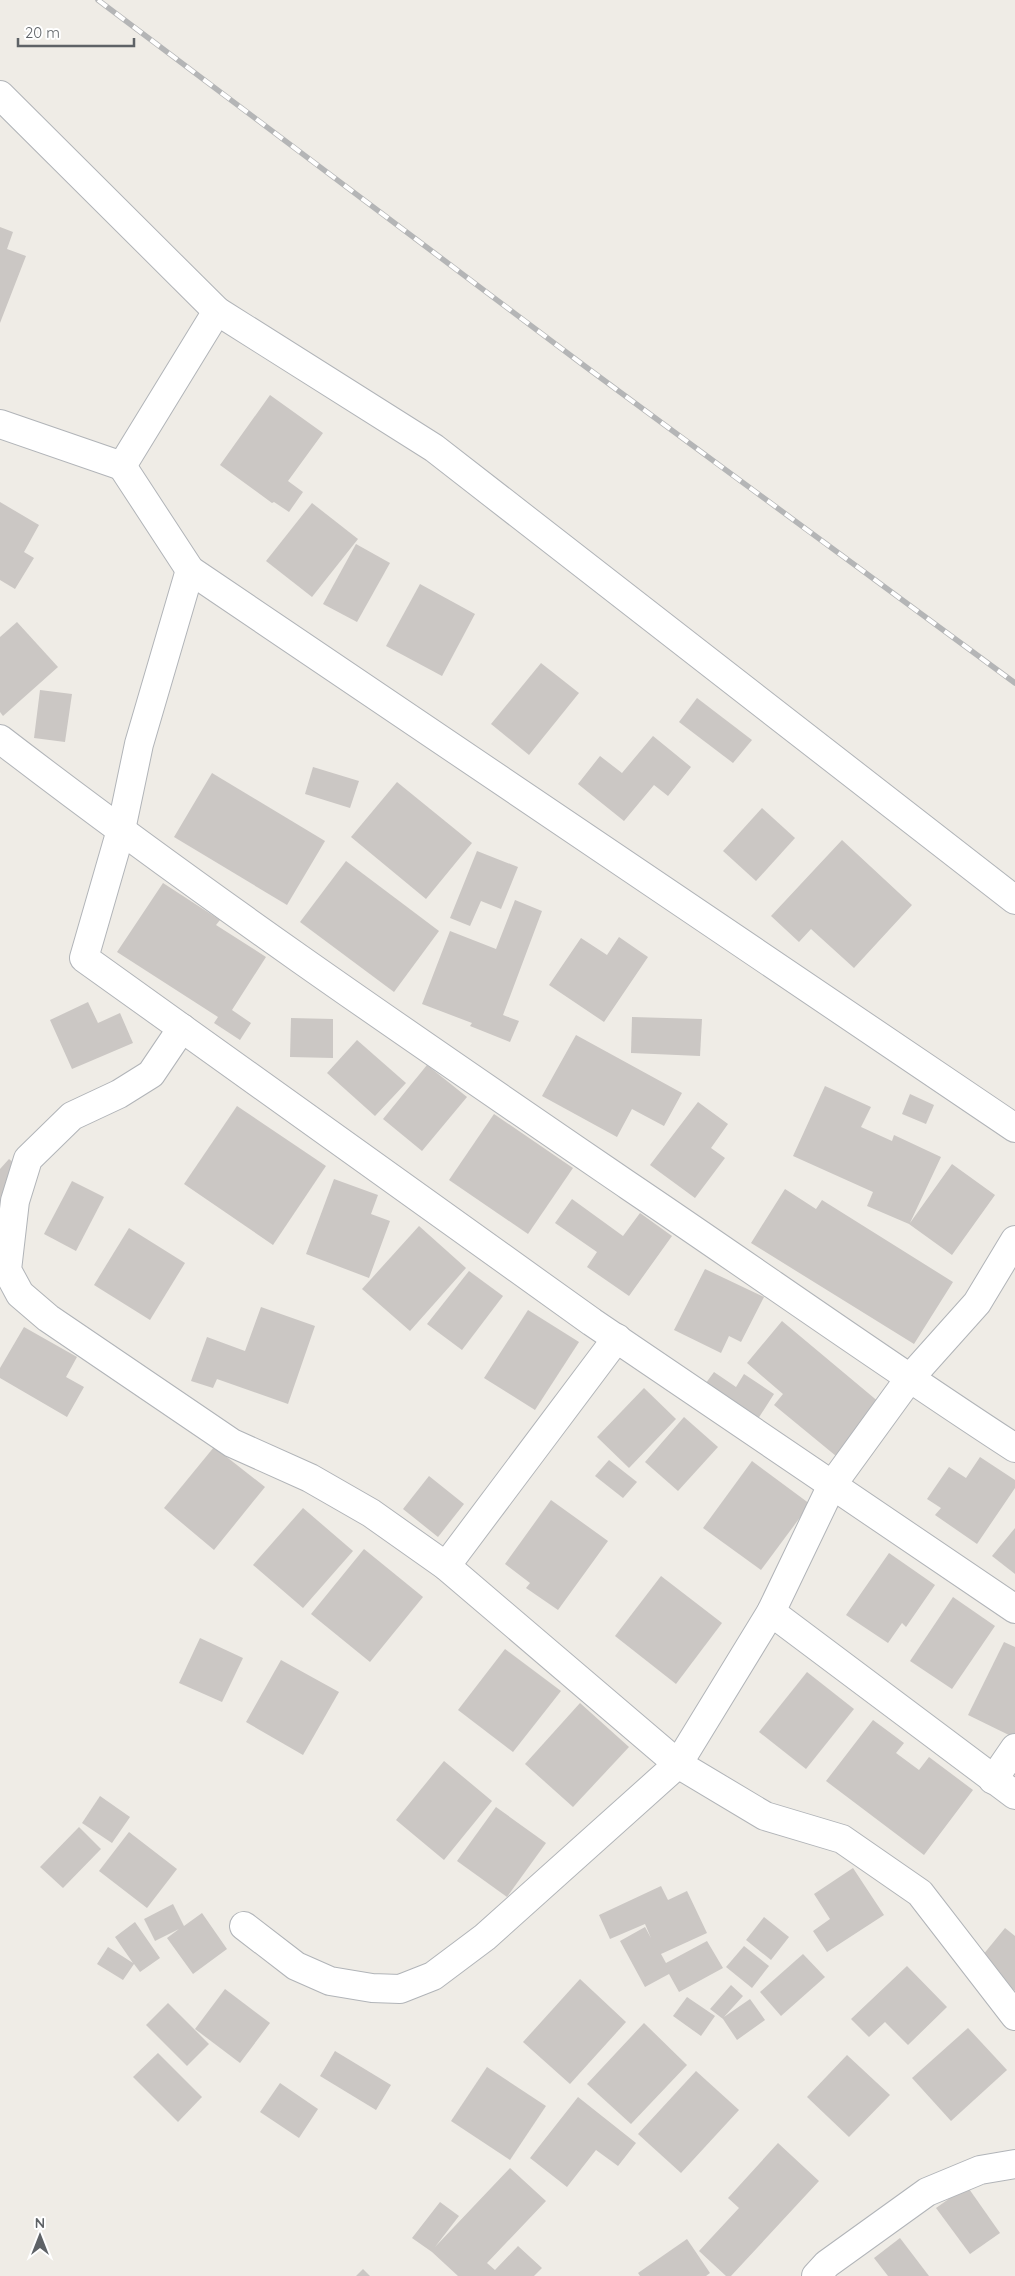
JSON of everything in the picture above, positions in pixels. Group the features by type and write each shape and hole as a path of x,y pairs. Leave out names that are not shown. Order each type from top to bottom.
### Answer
{"street":[{"path":"0,96 217,311 434,448 1015,900"},
{"path":"122,466 217,311"},
{"path":"0,424 122,466 190,570 1015,1128"},
{"path":"190,570 139,744 121,830 84,958 617,1338 832,1486 1015,1608"},
{"path":"0,739 121,830 473,1080 909,1379 1015,1448"},
{"path":"182,1028 151,1074 119,1094 72,1116 28,1158 15,1201 7,1270 20,1294 48,1318 232,1443 310,1478 371,1513 446,1566 678,1764 765,1816 842,1839 920,1893 1015,2016"},
{"path":"244,1926 296,1966 330,1981 372,1988 400,1989 433,1976 485,1937 678,1764 771,1612 832,1486 909,1379 977,1303 1015,1240"},
{"path":"446,1566 617,1338"},
{"path":"771,1612 1004,1788 1015,1748"},
{"path":"816,2276 827,2264 927,2192 980,2170 1015,2164"}],"building":[{"path":"0,227 13,232 7,249 26,256 0,323"},
{"path":"270,395 323,433 288,481 303,492 289,512 274,502 272,503 220,465"},
{"path":"0,502 39,525 24,552 34,558 15,589 0,580"},
{"path":"312,503 358,539 312,597 266,561"},
{"path":"356,544 390,563 357,622 323,604"},
{"path":"420,584 475,614 442,676 386,646"},
{"path":"17,622 58,667 3,716 0,712 0,637"},
{"path":"541,663 579,693 529,755 491,724"},
{"path":"40,690 72,694 65,742 34,738"},
{"path":"697,698 752,740 733,763 679,722"},
{"path":"653,736 691,767 668,796 654,785 624,821 578,784 600,756 622,773"},
{"path":"313,767 359,781 350,808 305,794"},
{"path":"212,773 325,841 287,905 174,837"},
{"path":"397,782 472,843 426,899 351,837"},
{"path":"762,808 795,838 756,881 723,851"},
{"path":"842,840 912,905 854,968 811,929 799,942 771,916"},
{"path":"477,851 518,867 501,909 481,901 470,926 450,918"},
{"path":"346,861 439,931 394,992 300,922"},
{"path":"163,883 220,920 216,925 266,957 232,1010 251,1023 240,1040 214,1023 218,1017 117,952"},
{"path":"515,900 542,911 503,1015 519,1021 510,1042 470,1026 472,1023 422,1004 450,931 496,949"},
{"path":"619,937 648,957 604,1022 549,985 581,938 607,955"},
{"path":"88,1002 98,1023 120,1013 133,1043 72,1069 50,1020"},
{"path":"632,1017 702,1019 700,1056 631,1053"},
{"path":"291,1018 333,1019 333,1058 290,1057"},
{"path":"576,1035 682,1093 664,1126 632,1109 617,1137 542,1096"},
{"path":"357,1040 406,1083 375,1116 327,1073"},
{"path":"427,1065 467,1097 422,1151 383,1119"},
{"path":"825,1086 871,1107 861,1127 892,1141 894,1135 941,1157 910,1223 952,1164 995,1195 952,1255 909,1224 867,1206 873,1192 793,1156"},
{"path":"910,1094 934,1105 926,1124 902,1114"},
{"path":"698,1102 728,1124 711,1148 725,1158 695,1198 650,1165"},
{"path":"237,1106 326,1166 273,1245 184,1184"},
{"path":"494,1114 573,1168 528,1234 449,1180"},
{"path":"9,1159 29,1175 0,1211 0,1169"},
{"path":"334,1179 378,1195 371,1214 390,1221 369,1278 306,1254"},
{"path":"72,1181 104,1197 76,1251 44,1234"},
{"path":"785,1189 816,1209 822,1200 953,1282 914,1344 751,1243"},
{"path":"572,1199 623,1236 640,1213 672,1236 629,1296 587,1267 597,1252 555,1223"},
{"path":"419,1226 466,1268 410,1331 362,1289"},
{"path":"129,1228 185,1263 150,1320 94,1285"},
{"path":"705,1269 764,1297 741,1342 729,1336 721,1353 674,1330"},
{"path":"469,1271 503,1296 462,1350 427,1324"},
{"path":"261,1307 315,1326 288,1404 217,1379 213,1388 191,1381 207,1337 245,1351"},
{"path":"528,1310 579,1342 535,1410 484,1378"},
{"path":"782,1321 880,1403 836,1456 774,1405 783,1394 747,1363"},
{"path":"24,1327 77,1357 66,1377 84,1387 67,1417 0,1378 0,1368"},
{"path":"714,1372 736,1387 744,1374 774,1394 756,1422 703,1387"},
{"path":"644,1388 676,1419 629,1468 597,1437"},
{"path":"684,1417 718,1447 678,1491 645,1462"},
{"path":"214,1447 265,1487 214,1550 164,1508"},
{"path":"980,1457 1015,1480 1015,1488 977,1544 935,1515 941,1508 927,1499 949,1467 966,1478"},
{"path":"609,1460 637,1482 623,1498 595,1476"},
{"path":"752,1461 810,1504 761,1570 703,1528"},
{"path":"429,1476 464,1504 438,1537 403,1509"},
{"path":"551,1500 608,1541 558,1610 526,1588 530,1583 505,1564"},
{"path":"303,1508 353,1551 303,1608 253,1565"},
{"path":"1015,1528 1015,1574 992,1556"},
{"path":"364,1549 423,1597 370,1662 311,1614"},
{"path":"889,1553 935,1585 906,1627 902,1623 888,1643 846,1615"},
{"path":"661,1576 722,1623 676,1684 615,1636"},
{"path":"953,1597 995,1626 952,1689 910,1661"},
{"path":"200,1638 243,1658 222,1702 179,1683"},
{"path":"1004,1642 1015,1647 1015,1738 968,1715"},
{"path":"505,1649 561,1691 513,1752 458,1710"},
{"path":"281,1660 339,1692 303,1755 246,1722"},
{"path":"807,1672 854,1709 806,1769 759,1732"},
{"path":"580,1703 629,1747 573,1807 525,1764"},
{"path":"873,1720 904,1743 896,1753 919,1770 929,1757 973,1790 924,1855 826,1781"},
{"path":"444,1761 492,1801 444,1860 396,1820"},
{"path":"100,1796 130,1817 112,1843 82,1823"},
{"path":"496,1807 546,1843 507,1897 457,1861"},
{"path":"79,1827 101,1849 63,1888 40,1867"},
{"path":"129,1832 177,1869 147,1908 99,1871"},
{"path":"853,1868 884,1915 827,1952 813,1931 830,1919 814,1894"},
{"path":"661,1886 668,1900 687,1891 707,1933 661,1954 666,1963 707,1941 723,1968 679,1992 669,1974 645,1987 620,1941 645,1927 651,1938 645,1924 610,1939 599,1915"},
{"path":"173,1904 184,1926 202,1913 227,1949 193,1974 167,1938 179,1929 155,1941 144,1919"},
{"path":"764,1917 789,1937 771,1960 746,1940"},
{"path":"135,1922 160,1958 140,1972 134,1964 123,1980 97,1964 108,1947 133,1963 115,1937"},
{"path":"1005,1928 1015,1936 1015,1991 978,1961"},
{"path":"744,1946 769,1966 752,1988 726,1967"},
{"path":"803,1954 825,1977 781,2016 760,1992"},
{"path":"907,1966 947,2007 908,2045 885,2022 869,2037 851,2019"},
{"path":"580,1979 626,2022 570,2084 523,2042"},
{"path":"731,1985 743,1996 724,2017 750,1999 765,2020 737,2040 723,2019 710,2009"},
{"path":"225,1989 270,2023 240,2063 195,2029"},
{"path":"687,1997 715,2016 701,2036 673,2016"},
{"path":"168,2003 209,2044 187,2066 146,2025"},
{"path":"644,2023 687,2065 631,2124 587,2084"},
{"path":"968,2028 1007,2070 951,2121 912,2078"},
{"path":"335,2051 391,2085 376,2110 320,2076"},
{"path":"158,2053 202,2097 178,2122 133,2077"},
{"path":"847,2055 890,2095 849,2137 807,2097"},
{"path":"487,2067 546,2106 510,2160 451,2121"},
{"path":"696,2071 739,2110 681,2173 638,2134"},
{"path":"280,2083 318,2109 299,2138 260,2112"},
{"path":"578,2097 636,2143 618,2166 596,2150 567,2187 530,2158"},
{"path":"778,2143 819,2181 731,2276 726,2276 699,2251 739,2208 728,2198"},
{"path":"510,2168 546,2201 487,2263 495,2270 518,2246 542,2268 534,2276 458,2276 432,2252 412,2238 440,2202 459,2216 435,2247"},
{"path":"967,2186 1000,2233 970,2254 936,2208"},
{"path":"900,2238 929,2276 888,2276 874,2258"},
{"path":"687,2239 710,2273 706,2276 640,2276 638,2273"},
{"path":"363,2269 370,2276 356,2276"}],"railway":[{"path":"98,0 586,367 1015,683"}]}
